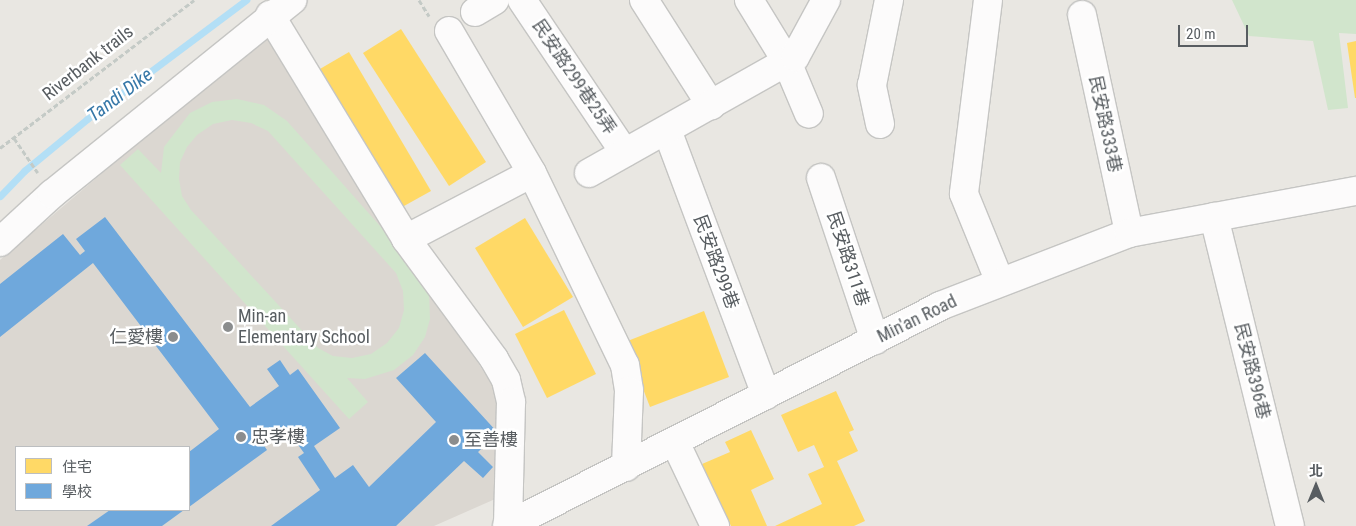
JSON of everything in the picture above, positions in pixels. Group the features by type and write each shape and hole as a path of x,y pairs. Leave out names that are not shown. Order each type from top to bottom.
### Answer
{"street":[{"path":"0,242 52,194 270,15 292,0"},
{"name":"民安路299巷25弄","path":"522,0 625,153"},
{"path":"644,0 711,105"},
{"path":"749,0 787,62 809,114"},
{"path":"589,173 795,57 826,0"},
{"path":"880,124 872,85 889,0"},
{"path":"988,0 964,194 1000,282"},
{"path":"270,15 406,239 506,380 511,402 507,526"},
{"name":"民安路333巷","path":"1082,15 1129,233"},
{"path":"449,31 532,173 625,365 628,390 626,467"},
{"name":"民安路299巷","path":"667,130 766,395"},
{"path":"406,239 532,173"},
{"name":"民安路311巷","path":"821,178 874,340"},
{"name":"Min'an Road","path":"507,526 940,306 1000,282 1129,233 1356,191"},
{"name":"民安路396巷","path":"1214,216 1290,526"},
{"path":"675,442 715,526"}],"path":[{"name":"Riverbank trails","path":"0,148 194,0"},
{"path":"14,138 42,180"}],"shaded area":[{"name":"Min-an Elementary School","path":"267,33 498,394 502,496 434,526 0,526 0,260"}],"green space":[{"path":"1232,0 1356,0 1356,34 1339,33 1348,108 1328,110 1313,41 1249,36"},
{"path":"237,99 264,105 287,121 419,270 429,293 430,319 425,337 413,355 394,370 365,379 347,378 368,402 349,419 120,165 138,149 161,173 164,147 190,113 212,102","holes":["232,120 251,123 268,131 396,273 403,291 404,310 399,328 387,343 371,354 352,358 333,356 318,348 191,210 182,196 179,179 180,162 187,147 197,135 213,124"]}],"building: 住宅":[{"path":"401,29 486,162 449,186 363,53"},
{"path":"1356,41 1356,98 1355,98 1347,43"},
{"path":"349,52 431,191 395,211 313,73"},
{"path":"525,218 573,297 523,327 475,248"},
{"path":"564,310 596,374 547,398 515,334"},
{"path":"704,311 729,377 650,407 625,342"},
{"path":"836,391 854,430 849,432 858,451 837,461 865,521 854,526 775,526 822,504 808,474 824,467 814,445 798,452 781,415"},
{"path":"751,430 774,479 751,490 767,526 731,526 702,464 730,452 725,442"}],"building: 學校":[{"path":"105,217 250,407 279,386 267,369 280,360 290,375 298,369 340,428 314,446 335,478 353,465 369,487 436,422 396,378 425,353 498,433 478,452 493,467 483,478 464,461 396,526 271,526 320,490 298,457 304,453 286,428 263,444 267,450 190,506 190,451 219,429 93,263 0,337 0,284 63,234 80,255 85,251 76,239"},
{"path":"109,511 183,511 162,526 87,526"}],"waterway":[{"name":"Tandi Dike","path":"0,196 24,171 87,119 246,0"}],"place":[{"name":"Min-an Elementary School","path":"228,327"},
{"name":"仁愛樓","path":"173,337"},
{"name":"忠孝樓","path":"241,437"},
{"name":"至善樓","path":"454,440"}]}
